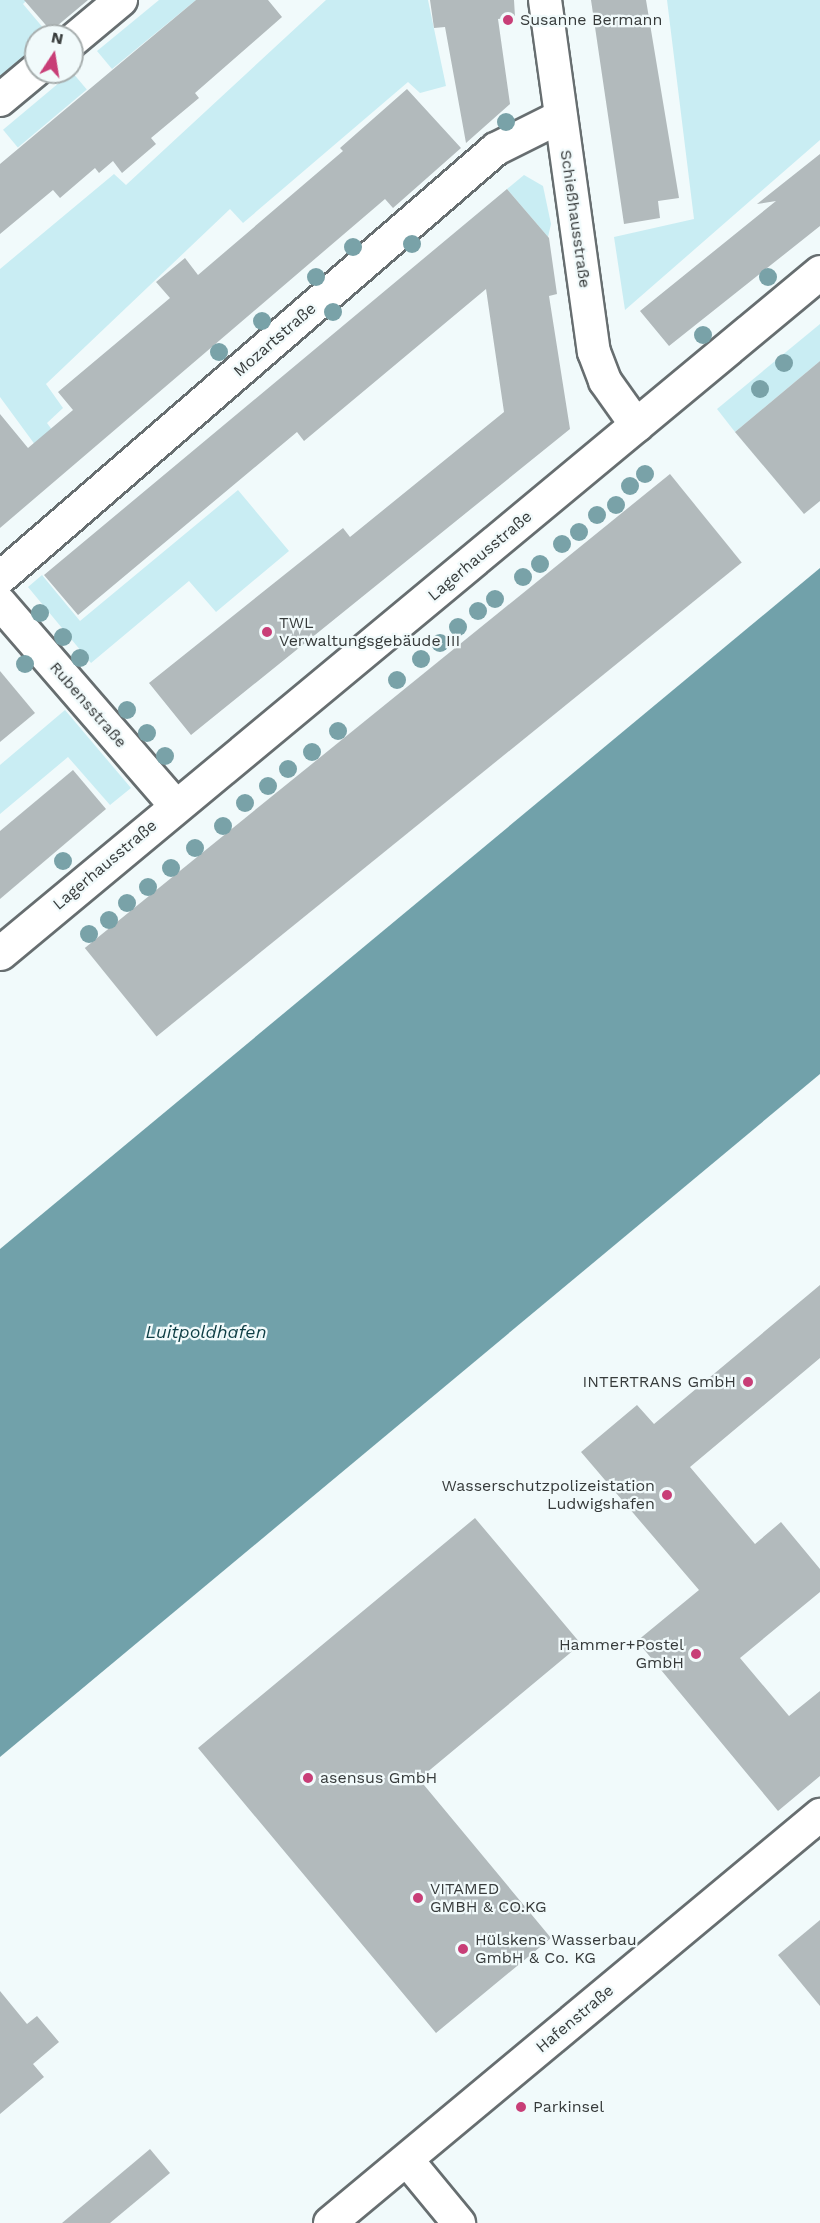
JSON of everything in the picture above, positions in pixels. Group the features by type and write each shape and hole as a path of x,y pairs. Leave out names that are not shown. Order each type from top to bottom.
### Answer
{"street":[{"path":"84,30 121,0"},
{"name":"Schießhausstraße","path":"545,0 594,352 605,381 637,426"},
{"path":"0,100 24,80"},
{"name":"Mozartstraße","path":"0,578 496,149 560,117"},
{"name":"Lagerhausstraße","path":"0,953 820,272"},
{"name":"Rubensstraße","path":"0,603 176,807"},
{"name":"Hafenstraße","path":"330,2223 820,1815"},
{"path":"407,2160 459,2223"}],"shaded area":[{"path":"0,0 27,0 23,4 40,24 24,24 24,63 0,83"},
{"path":"159,0 196,0 112,69 97,51"},
{"path":"326,0 428,0 446,86 420,93 408,82 243,223 230,209 46,384 63,408 47,423 70,454 55,472 0,397 0,269 114,174 126,185"},
{"path":"667,0 820,0 820,140 625,310 614,237 694,219"},
{"path":"58,84 82,84 87,90 18,147 3,130"},
{"path":"524,175 543,186 551,224 548,237 507,189"},
{"path":"820,324 820,361 735,432 717,409"},
{"path":"238,490 289,551 216,612 189,581 91,663 28,587 42,575 80,621"},
{"path":"65,710 131,788 110,805 68,757 0,814 0,765"}],"water":[{"name":"Luitpoldhafen","path":"820,568 820,1074 0,1757 0,1249"}],"building":[{"path":"24,0 88,0 59,24 45,24"},
{"path":"196,0 268,0 282,17 195,93 199,98 151,138 156,144 122,173 113,161 99,173 95,168 60,198 53,190 0,234 0,164"},
{"path":"430,0 514,0 515,17 498,19 510,104 466,143 445,27 434,28"},
{"path":"591,0 646,0 679,198 658,201 660,218 624,224"},
{"path":"407,89 461,148 393,208 385,199 0,528 0,414 28,448 73,410 58,392 170,298 156,282 185,258 198,275 343,151 340,148"},
{"path":"820,154 820,226 669,346 640,311 776,201 757,204"},
{"path":"507,189 549,238 557,294 549,296 570,429 191,735 149,683 343,528 350,537 504,412 486,289 304,441 297,432 78,615 44,575"},
{"path":"820,361 820,501 804,514 735,432"},
{"path":"670,474 742,563 157,1036 85,948"},
{"path":"0,671 35,713 0,742"},
{"path":"73,770 106,809 0,899 0,831"},
{"path":"820,1285 820,1358 690,1467 755,1544 781,1522 820,1569 820,1592 740,1658 789,1716 820,1691 820,1776 778,1811 637,1641 699,1590 581,1452 637,1405 654,1424"},
{"path":"475,1518 581,1644 419,1779 551,1938 436,2033 198,1748"},
{"path":"820,1920 820,2006 778,1955"},
{"path":"0,1991 27,2024 37,2016 59,2042 33,2064 44,2077 0,2114"},
{"path":"150,2149 170,2173 110,2223 62,2223"}],"place":[{"name":"Susanne Bermann","path":"508,20"},
{"name":"TWL Verwaltungsgebäude III","path":"267,632"},
{"name":"INTERTRANS GmbH","path":"748,1382"},
{"name":"Wasserschutzpolizeistation Ludwigshafen","path":"667,1495"},
{"name":"Hammer+Postel GmbH","path":"696,1654"},
{"name":"asensus GmbH","path":"308,1778"},
{"name":"VITAMED GMBH & CO.KG","path":"418,1898"},
{"name":"Hülskens Wasserbau GmbH & Co. KG","path":"463,1949"},
{"name":"Parkinsel","path":"521,2107"}]}
